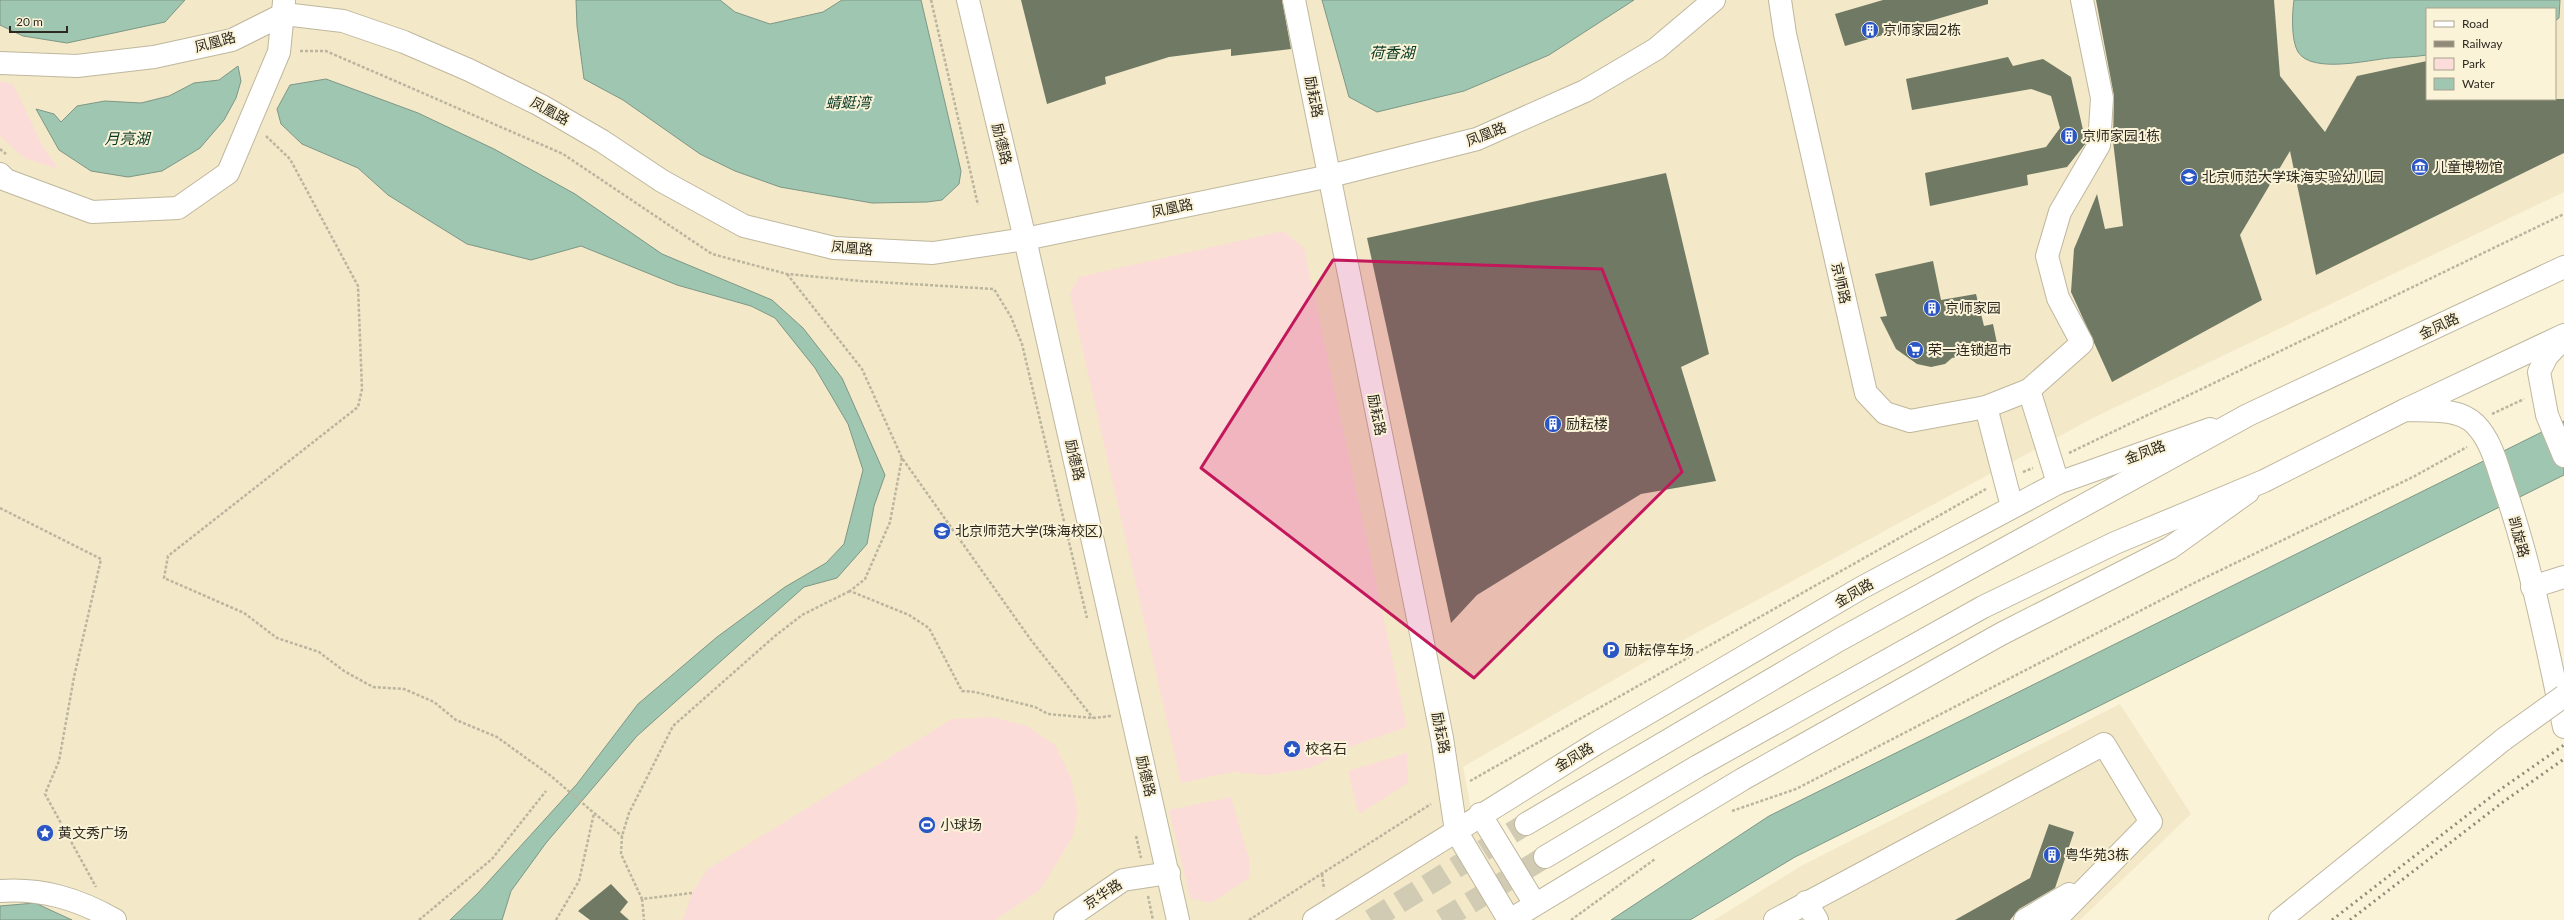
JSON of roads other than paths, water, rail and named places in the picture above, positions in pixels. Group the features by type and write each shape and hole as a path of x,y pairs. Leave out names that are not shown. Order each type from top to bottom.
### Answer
{"main road":[{"name":"励德路","path":"968,0 1024,235 1178,920"},
{"name":"励耘路","path":"1294,0 1452,791 1456,830"},
{"name":"凤凰路","path":"0,63 77,66 154,57 232,40 284,7 343,21 404,42 469,70 540,105 602,141 662,181 744,226 834,248 933,253 1330,176 1477,139 1585,91 1656,49 1714,0"},
{"name":"京师路","path":"1780,0 1787,42 1866,393 1885,413 1910,420 1986,407 2029,390 2082,343 2058,298 2047,256 2060,212 2099,145 2102,98 2082,0"},
{"path":"4,173 92,212 178,208 228,173 251,122 279,52 284,7"},
{"name":"金凤路","path":"1526,824 1839,640 2248,415 2564,267"},
{"path":"2564,336 2547,356 2539,372 2547,415 2564,456"},
{"path":"1545,857 1712,758 1983,607 2115,543 2264,481 2405,410 2564,336"},
{"path":"2029,390 2058,483"},
{"path":"1986,407 2012,507"},
{"name":"凯旋路","path":"2405,410 2445,411 2474,423 2492,449 2511,506 2532,587 2564,727"},
{"name":"金凤路","path":"1314,920 1480,814 1861,588 2058,483 2248,415"},
{"path":"1456,830 1509,920 1744,780 2001,634 2170,548 2264,481"},
{"path":"2532,587 2564,577"},
{"path":"2280,920 2504,739 2564,696"},
{"path":"1775,920 1812,911 2104,744 2151,822 2054,920"},
{"path":"1480,814 1535,904"},
{"name":"京华路","path":"1065,920 1123,880 1168,873"},
{"path":"2025,920 2099,876"},
{"path":"0,891 15,890 60,896 87,904 115,920"}],"water":[{"path":"0,0 185,0 165,22 67,43 23,36 0,25"},
{"name":"蜻蜓湾","path":"576,0 720,0 735,12 770,24 823,12 842,0 921,0 961,171 959,184 942,200 927,202 872,203 780,187 735,171 700,154 623,100 584,79 577,26"},
{"name":"荷香湖","path":"1322,0 1634,0 1549,55 1464,91 1377,112 1349,97"},
{"path":"2294,0 2560,0 2559,18 2556,20 2556,8 2426,8 2426,55 2341,64 2327,64 2305,59 2298,52 2294,41"},
{"name":"月亮湖","path":"238,66 241,81 236,98 224,120 200,148 162,171 128,177 91,171 59,150 36,109 54,114 61,122 77,106 105,101 141,103 169,96 194,83 219,80"},
{"path":"326,79 418,113 494,149 575,194 662,254 772,300 803,328 842,378 885,475 874,506 867,544 837,578 804,587 637,736 546,843 511,891 502,920 450,920 478,893 577,784 638,704 717,637 785,587 826,563 844,544 863,470 848,424 815,368 775,318 751,306 677,285 581,246 531,260 467,244 388,195 358,168 302,144 281,124 277,109 290,85"},
{"path":"2564,421 2564,475 1795,857 1690,920 1611,920 1769,816"},
{"path":"35,903 72,920 0,920 0,906"}],"tunnel":[{"path":"1371,920 1526,824"},
{"path":"1442,920 1545,857"}],"railway":[{"path":"2332,920 2501,789 2564,745"},
{"path":"2350,920 2503,802 2564,759"}],"place":[{"name":"京师家园2栋","path":"1870,30"},
{"name":"京师家园1栋","path":"2069,136"},
{"name":"儿童博物馆","path":"2420,167"},
{"name":"北京师范大学珠海实验幼儿园","path":"2189,177"},
{"name":"京师家园","path":"1932,308"},
{"name":"荣一连锁超市","path":"1915,350"},
{"name":"励耘楼","path":"1553,424"},
{"name":"北京师范大学(珠海校区)","path":"942,531"},
{"name":"励耘停车场","path":"1611,650"},
{"name":"校名石","path":"1292,749"},
{"name":"小球场","path":"927,825"},
{"name":"黄文秀广场","path":"45,833"},
{"name":"粤华苑3栋","path":"2052,855"}]}
